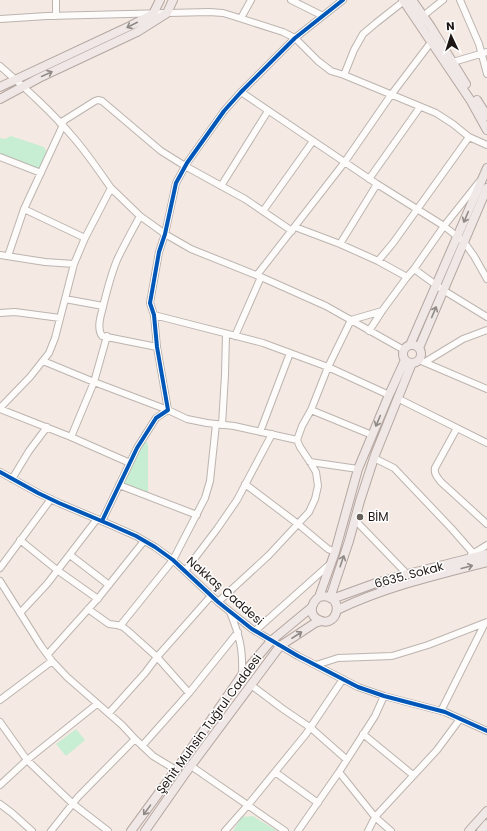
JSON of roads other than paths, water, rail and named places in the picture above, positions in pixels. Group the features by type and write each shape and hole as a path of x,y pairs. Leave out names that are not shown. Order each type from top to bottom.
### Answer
{"main road":[{"path":"0,87 153,14 160,0"},
{"path":"0,99 23,86 137,32 167,13 173,0"},
{"path":"406,0 423,16 487,116"},
{"path":"406,0 472,101 487,130"},
{"path":"461,239 487,168"},
{"path":"319,597 324,596 331,598 337,606 336,615 325,622 314,616 312,607 313,603 319,597 331,563 358,469 372,435 393,397 415,361 421,357 419,348 440,288 461,239 487,188"},
{"path":"415,361 403,355 440,288"},
{"path":"407,348 415,345 419,348"},
{"path":"331,598 393,397"},
{"name":"6635. Sokak","path":"331,598 407,574 487,554"},
{"name":"6635. Sokak","path":"337,610 364,598 409,582 487,562"},
{"name":"Şehit Muhsin Tuğrul Caddesi","path":"131,831 176,770 242,675 271,641 312,607"},
{"name":"Şehit Muhsin Tuğrul Caddesi","path":"145,831 280,646 315,623 321,621"},
{"path":"469,831 487,811"},
{"path":"481,831 487,824"}],"street":[{"path":"56,0 56,16"},
{"path":"241,18 251,0"},
{"path":"291,0 323,16"},
{"path":"168,410 157,347 154,316 150,303 159,252 165,234 176,183 184,166 220,117 241,92 295,38 343,0"},
{"path":"344,75 354,50 363,34 406,0"},
{"path":"423,16 443,0"},
{"path":"460,0 484,53 487,74"},
{"path":"0,19 167,13 223,13 283,32 295,38 318,61 331,71 436,113 469,137 487,145"},
{"path":"235,336 259,276 344,163 391,95 432,41"},
{"path":"453,62 484,53"},
{"path":"0,66 23,86 74,137 111,188 140,216 165,234 191,249 259,276 326,306 370,331 407,348"},
{"path":"241,92 344,163 444,226 461,239 474,256 487,279"},
{"path":"8,256 24,209 41,173 61,124 98,100 102,101 161,151 184,166 245,199 263,212 293,229 340,244 378,261 407,277"},
{"path":"369,179 420,107"},
{"path":"220,186 268,111"},
{"path":"378,261 393,243 469,137"},
{"path":"263,212 313,141"},
{"path":"0,157 41,173"},
{"path":"370,331 382,311 407,277 414,270 444,226 483,176"},
{"path":"340,244 376,184"},
{"path":"111,188 74,264 55,338 49,353 30,377 0,408 130,463"},
{"path":"24,209 86,238"},
{"path":"140,216 117,260 107,289 100,318 100,333 102,336 157,347"},
{"path":"0,255 45,262 74,264"},
{"path":"414,270 487,317"},
{"path":"65,299 103,306"},
{"path":"218,602 270,555 309,512 315,499 318,486 316,472 297,440 302,426 311,410 328,367 351,320 382,311"},
{"path":"0,313 15,312 60,318"},
{"path":"154,316 263,343 328,367 393,397 487,444"},
{"path":"415,361 463,338 487,330"},
{"path":"120,626 173,560 205,498 210,481 219,425 225,375 226,334"},
{"path":"71,437 94,382 107,336"},
{"path":"260,432 290,353"},
{"path":"43,361 168,410 187,419 219,425 234,426 297,440"},
{"path":"415,361 487,389"},
{"path":"20,612 47,584 70,554 100,520 138,448 156,418 168,410"},
{"path":"311,410 372,435"},
{"path":"12,479 47,427"},
{"path":"457,428 435,468 436,476 487,524"},
{"path":"185,571 237,500 272,434"},
{"path":"374,458 394,468 473,553"},
{"path":"310,462 358,469"},
{"path":"0,481 2,473"},
{"name":"Nakkaş Caddesi","path":"2,473 51,499 136,536 173,560 218,602 255,631 280,646 358,687 384,696 441,711 487,731"},
{"path":"245,484 328,549 334,552"},
{"path":"119,485 197,515"},
{"path":"0,568 51,499"},
{"path":"355,520 407,574"},
{"path":"20,540 57,570 98,599"},
{"path":"48,654 98,599 144,541"},
{"path":"465,560 473,553 487,545"},
{"path":"70,554 109,585"},
{"path":"255,631 331,563"},
{"path":"0,581 52,661 97,704 122,725 135,740 153,756 176,770"},
{"path":"109,714 211,596"},
{"path":"88,609 109,624 120,626 128,631 157,657 189,693"},
{"path":"230,611 238,632 241,646 242,675"},
{"path":"316,665 338,658 392,656 486,624"},
{"path":"441,711 486,624"},
{"path":"142,746 189,693 238,632"},
{"path":"0,700 52,661"},
{"path":"225,831 311,728 343,679"},
{"path":"251,685 283,710 311,728 346,760"},
{"path":"298,831 339,772 375,716 384,696"},
{"path":"0,785 26,760 97,704"},
{"path":"368,831 375,816 437,750 460,719"},
{"path":"0,722 26,760 73,804 108,831"},
{"path":"363,734 414,775"},
{"path":"50,831 73,804 135,740"},
{"path":"191,766 285,831"},
{"path":"275,772 318,803"},
{"path":"339,772 375,816 391,831"},
{"path":"0,804 32,831"}],"place":[{"name":"BİM","path":"360,517"}]}
